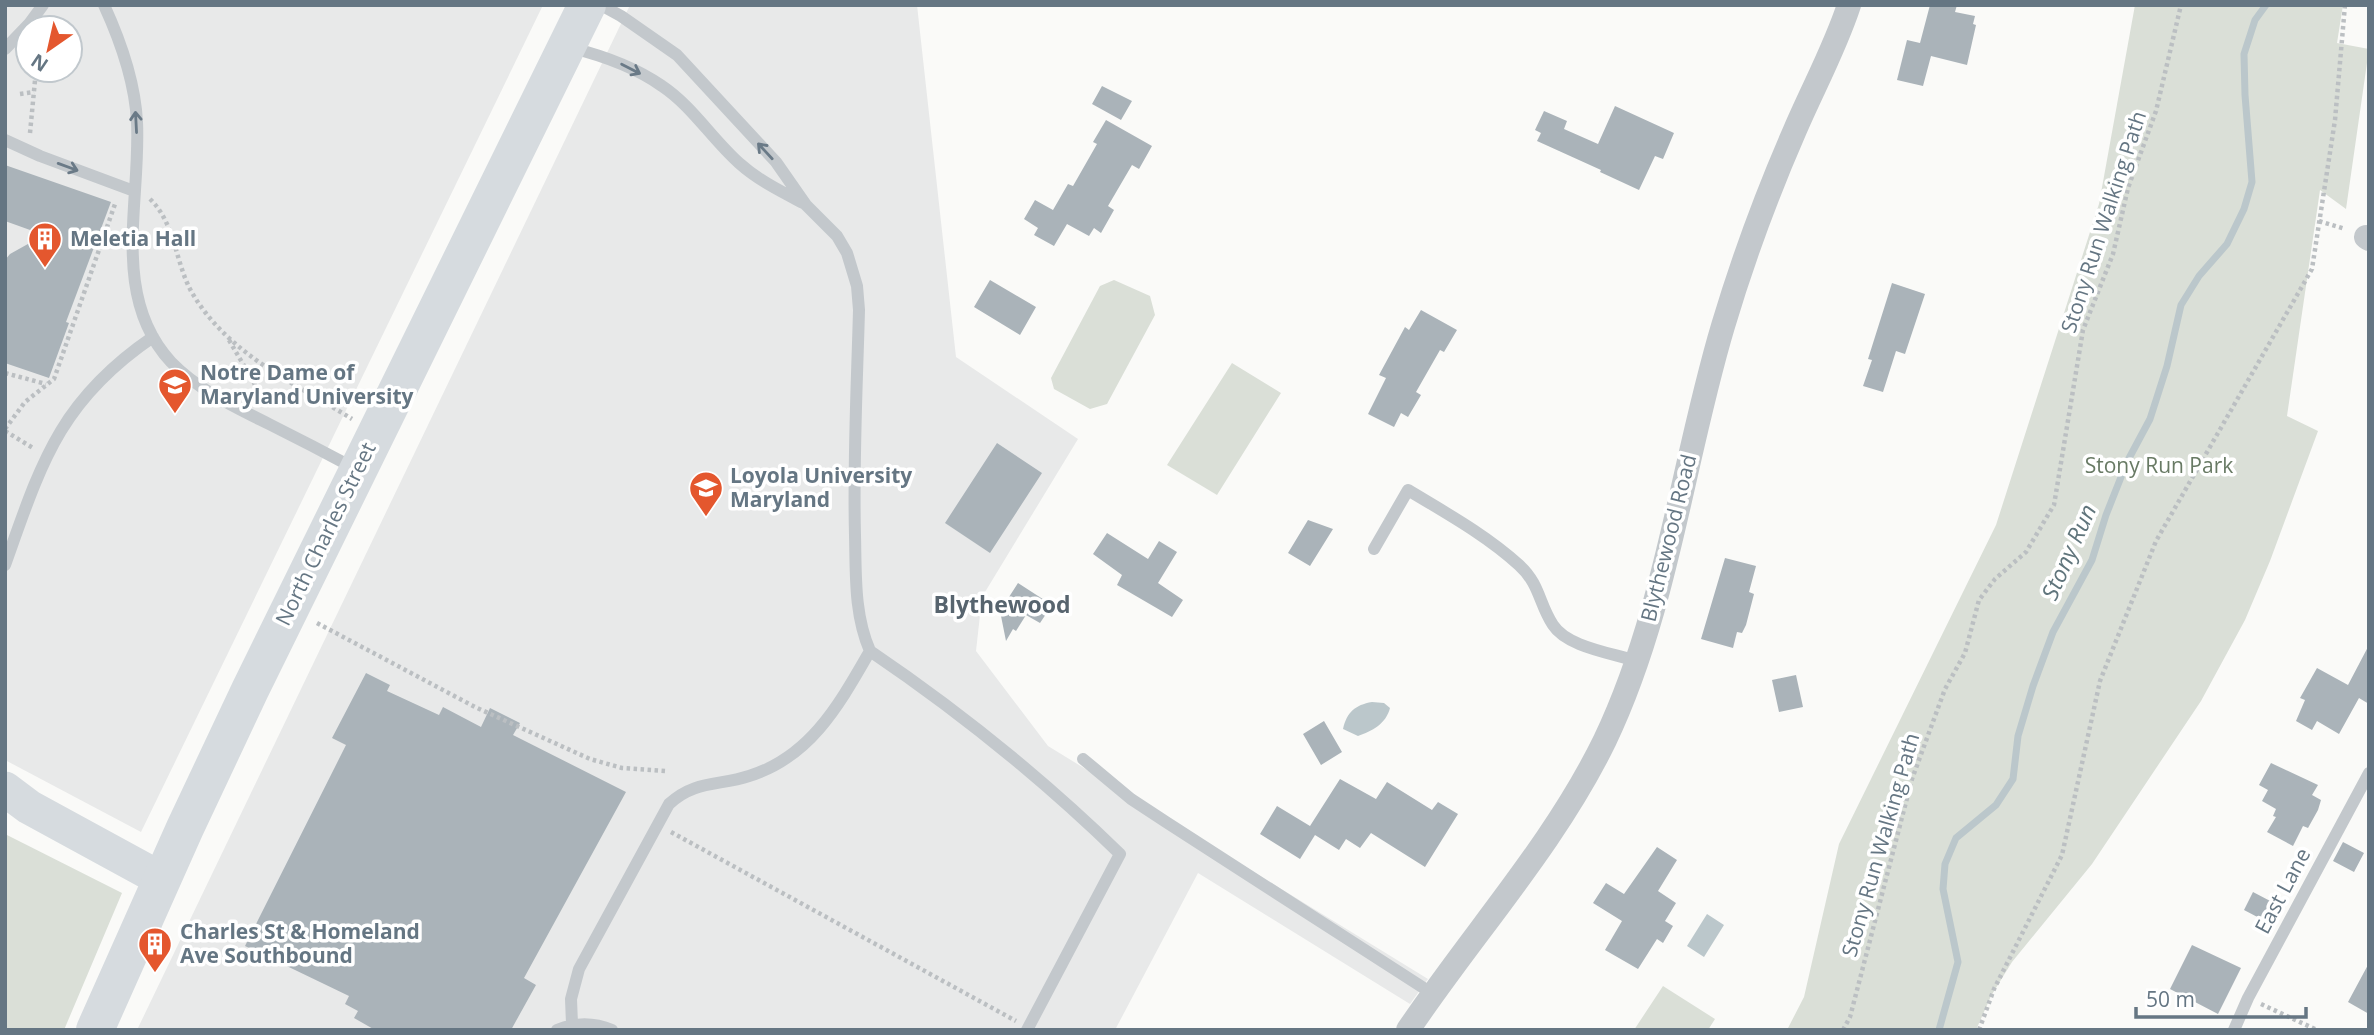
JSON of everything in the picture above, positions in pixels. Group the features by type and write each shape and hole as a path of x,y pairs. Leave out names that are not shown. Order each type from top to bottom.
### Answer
{"main road":[{"name":"North Charles Street","path":"95,1030 161,879 250,690 587,5"}],"street":[{"name":"Blythewood Road","path":"1408,1030 1578,790 1617,712 1636,661 1659,580 1711,369 1741,269 1785,152 1832,50 1849,5"},
{"path":"5,789 29,807 161,879"}],"lane":[{"path":"5,49 43,5"},
{"path":"104,5 118,37 134,91 137,154 134,191 135,286 138,303 153,337 170,361 212,394 357,470"},
{"path":"601,5 677,55 776,162 806,205 847,253 857,286 859,310 854,496 856,584 862,631 870,651 944,702 1005,751 1120,854 1028,1029"},
{"path":"567,47 602,55 663,86 738,162 764,182 806,205"},
{"path":"5,140 29,152 134,191"},
{"path":"5,565 57,433 102,377 153,337"},
{"path":"1374,549 1408,489 1479,534 1518,564 1538,589 1553,625 1566,638 1636,661"},
{"path":"572,1024 571,999 579,969 669,804 680,794 708,783 749,776 786,759 805,745 834,713 870,651"},
{"path":"1083,759 1131,799 1433,994"},
{"name":"East Lane","path":"2234,1030 2248,998 2369,772"},
{"path":"557,1030 572,1024 600,1026 612,1030"}],"path":[{"name":"Stony Run Walking Path","path":"1843,1030 1850,1017 1912,779 1945,689 1965,653 1979,600 1995,579 2026,552 2053,505 2083,330 2112,254 2128,188 2156,111 2181,5"},
{"path":"1979,1030 1994,989 2062,855 2100,681 2156,541 2312,269 2335,120 2345,5"},
{"path":"29,152 35,84"},
{"path":"20,94 34,92"},
{"path":"134,191 149,198 160,212 191,291 227,336 271,411 267,423"},
{"path":"46,456 5,430 25,402 54,379 116,204"},
{"path":"227,336 266,368 354,421"},
{"path":"5,373 46,384"},
{"path":"317,623 475,707 590,759 622,768 666,771"},
{"path":"658,825 1028,1029"},
{"path":"2248,998 2317,1030"}],"shaded area":[{"name":"Notre Dame of Maryland University","path":"5,5 543,5 141,832 5,760"},
{"name":"Loyola University Maryland","path":"630,5 917,5 956,357 1078,439 982,597 976,651 1048,746 1428,979 1410,1004 1198,873 1115,1030 137,1030"},
{"path":"1372,702 1384,703 1390,708 1382,723 1358,736 1343,729 1353,710"},
{"path":"1707,914 1724,925 1704,957 1687,946"}],"green space":[{"name":"Stony Run Park","path":"2135,5 2343,5 2337,43 2369,49 2346,209 2320,190 2287,416 2318,431 2245,620 2201,701 2092,864 2012,962 1991,996 1976,1030 1787,1030 1804,997 1839,844 1996,525 2099,204"},
{"path":"1114,280 1150,296 1155,315 1107,404 1090,409 1054,389 1051,378 1100,286"},
{"path":"1232,363 1281,393 1217,495 1167,465"},
{"path":"5,834 122,893 64,1030 5,1030"},
{"path":"1663,986 1715,1019 1708,1030 1634,1030"}],"building":[{"path":"1930,5 1957,5 1955,12 1975,16 1973,24 1976,25 1967,65 1931,56 1923,86 1897,80 1907,40 1920,43"},
{"path":"1102,86 1132,101 1121,120 1092,104"},
{"path":"1615,106 1674,133 1663,159 1655,156 1639,190 1537,141 1541,133 1535,130 1544,111 1567,121 1564,129 1598,144"},
{"path":"1106,120 1152,146 1139,169 1132,165 1108,206 1114,210 1101,233 1094,228 1089,236 1067,224 1054,246 1034,235 1038,228 1024,219 1035,200 1053,210 1068,184 1073,186 1097,144 1093,142"},
{"name":"Meletia Hall","path":"5,165 111,202 66,322 69,323 49,378 5,363 5,260 10,254 44,235 5,221"},
{"path":"990,280 1036,307 1020,335 974,307"},
{"path":"1892,283 1925,294 1905,354 1896,351 1883,392 1863,386 1872,360 1868,359"},
{"path":"1421,310 1457,330 1444,352 1440,350 1416,392 1421,395 1408,417 1401,413 1394,427 1368,414 1386,378 1379,375 1405,327 1409,330"},
{"path":"997,443 1042,473 990,553 945,523"},
{"path":"1308,520 1333,529 1310,566 1288,553"},
{"path":"1107,533 1148,559 1159,541 1177,552 1158,583 1183,600 1172,617 1117,585 1122,575 1093,554"},
{"path":"1725,558 1756,566 1749,592 1754,594 1746,625 1742,633 1737,632 1733,648 1701,639"},
{"path":"1018,583 1052,605 1040,623 1026,615 1006,641 1000,611"},
{"path":"2369,645 2369,704 2359,698 2339,734 2317,721 2312,730 2296,721 2305,700 2300,698 2317,668 2348,685"},
{"path":"366,673 390,685 387,691 439,715 443,707 481,727 490,708 520,723 513,735 626,792 524,978 536,985 511,1030 375,1030 354,1018 358,1011 345,1004 349,996 245,946 346,745 332,738"},
{"path":"1796,675 1803,707 1779,712 1772,680"},
{"path":"1324,721 1342,752 1321,765 1303,734"},
{"path":"2271,763 2318,785 2312,795 2321,800 2318,810 2308,828 2303,826 2293,846 2267,832 2276,817 2273,816 2276,809 2262,801 2268,790 2259,785"},
{"path":"1340,779 1376,799 1387,782 1432,810 1438,802 1458,814 1425,867 1371,833 1360,848 1346,839 1339,850 1315,835 1300,859 1260,834 1277,806 1310,826"},
{"path":"2343,842 2364,853 2354,872 2333,861"},
{"path":"1657,847 1677,860 1658,891 1676,903 1665,921 1673,926 1663,943 1657,939 1638,969 1605,950 1622,921 1593,903 1606,883 1624,894"},
{"path":"2253,892 2274,903 2265,921 2244,910"},
{"path":"2192,945 2241,968 2218,1014 2170,989"},
{"path":"2369,963 2369,1014 2348,1002"}],"waterway":[{"name":"Stony Run","path":"1939,1030 1958,962 1943,889 1945,864 1956,838 1996,805 2013,779 2018,736 2033,686 2053,632 2092,560 2127,462 2150,419 2167,366 2181,305 2199,276 2227,244 2244,209 2252,182 2244,54 2255,20 2266,5"}],"place":[{"name":"Meletia Hall","path":"45,269"},
{"name":"Notre Dame of Maryland University","path":"175,415"},
{"name":"Loyola University Maryland","path":"706,518"},
{"name":"Charles St & Homeland Ave Southbound","path":"155,974"}],"district":[{"name":"Blythewood","path":"1002,605"}]}
